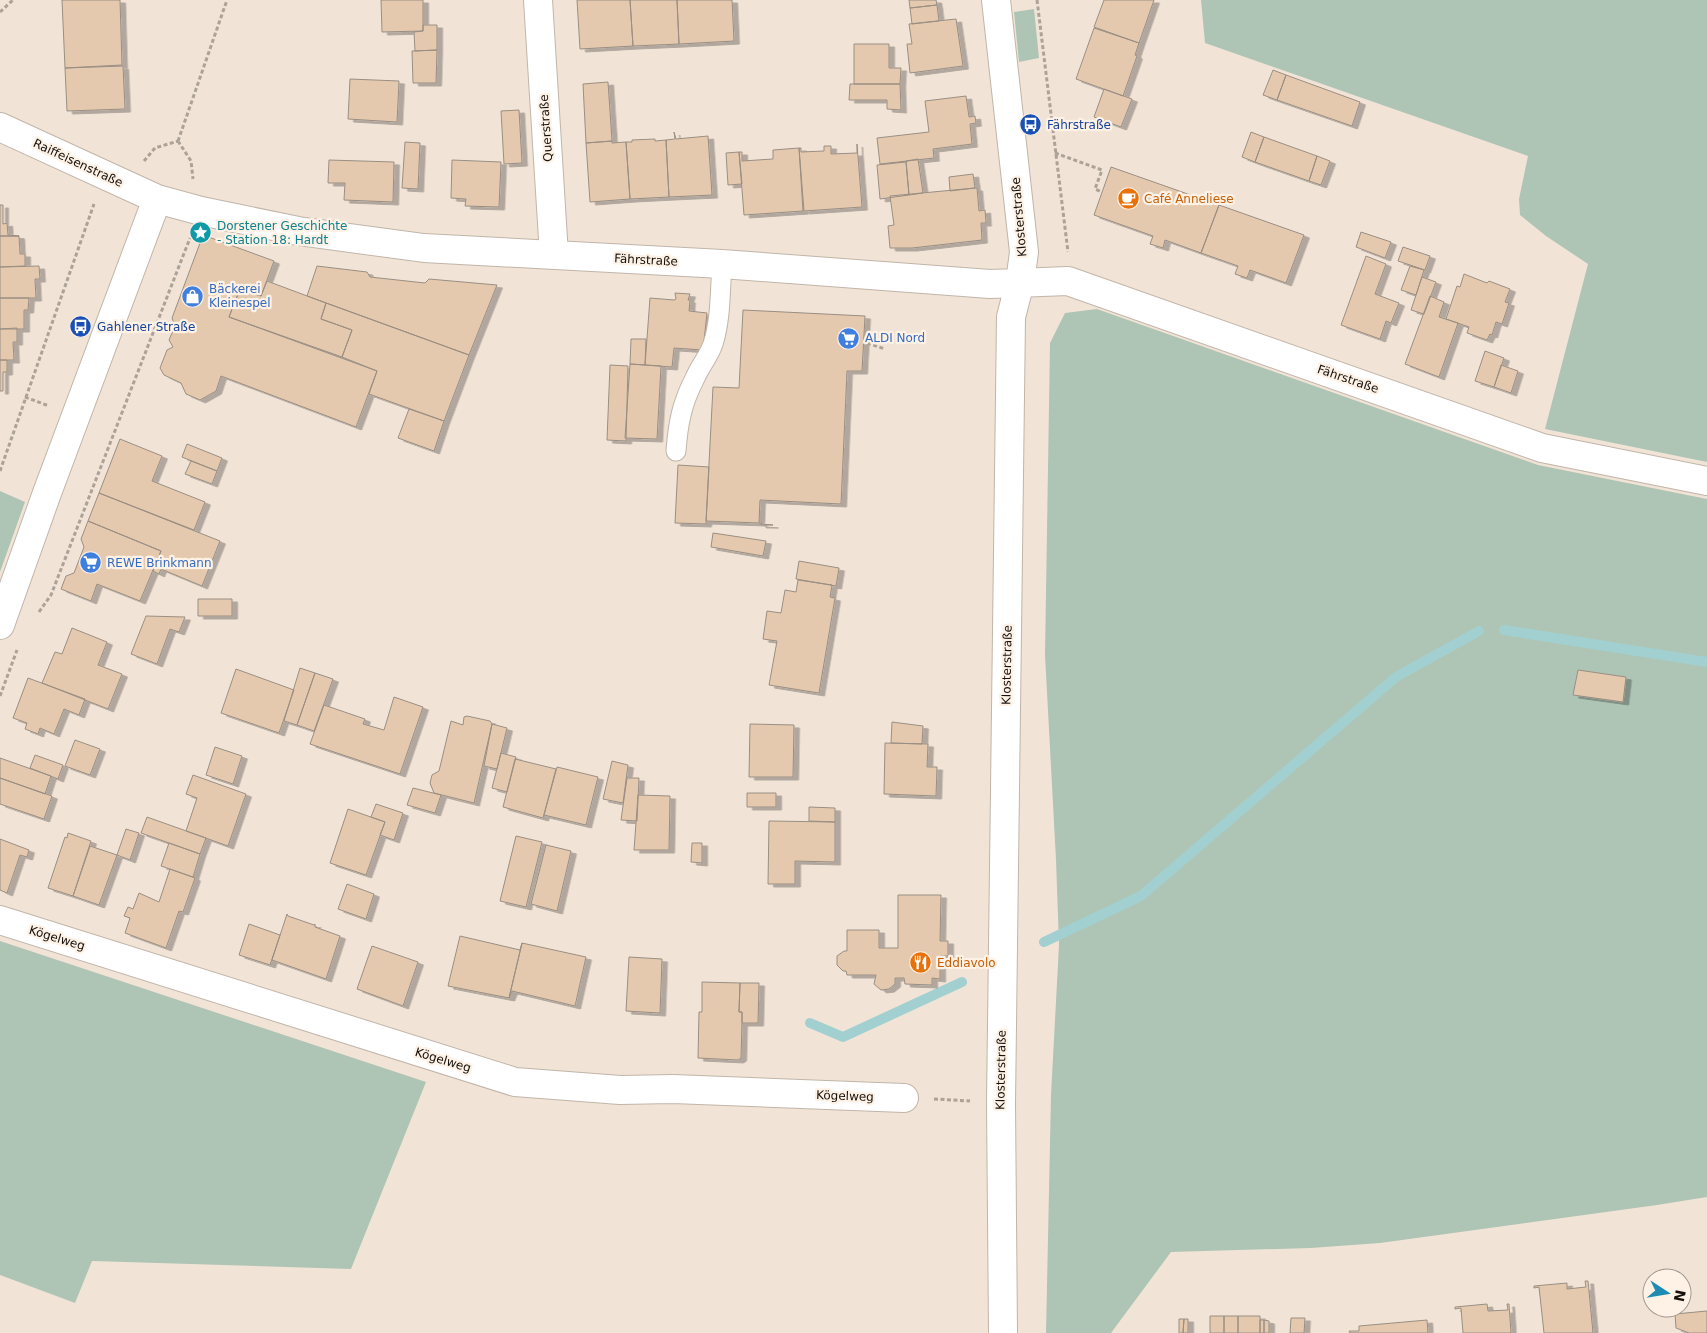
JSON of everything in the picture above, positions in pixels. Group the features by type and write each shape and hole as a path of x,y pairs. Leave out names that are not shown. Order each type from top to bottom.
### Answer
{"street":[{"name":"Querstraße","path":"538,0 554,255"},
{"name":"Klosterstraße","path":"996,0 1024,252 1020,282 1011,317 1001,1103 1003,1333"},
{"name":"Raiffeisenstraße","path":"0,127 157,199"},
{"name":"Fährstraße","path":"157,199 201,211 298,231 416,247 722,264 990,284 1068,280 1542,448 1707,481"},
{"path":"0,625 157,199"},
{"name":"Kögelweg","path":"0,920 515,1082 620,1090 672,1089 904,1098"}],"lane":[{"path":"676,451 679,420 683,403 712,346 717,327 722,264"}],"path":[{"path":"0,12 13,0"},
{"path":"144,165 145,159 155,148 178,140 227,5 227,0"},
{"path":"1037,0 1069,261 1068,280"},
{"path":"1055,153 1102,170 1095,189 1102,192"},
{"path":"0,471 104,175"},
{"path":"34,618 51,595 201,211"},
{"path":"867,343 886,349"},
{"path":"25,397 37,402"},
{"path":"0,696 20,643"},
{"path":"904,1098 1001,1103"}],"green space":[{"path":"1201,0 1707,0 1707,462 1545,429 1588,264 1546,236 1520,215 1519,199 1528,156 1205,43"},
{"path":"1034,9 1039,58 1019,62 1014,12"},
{"path":"1097,309 1538,465 1707,499 1707,1197 1380,1243 1311,1248 1171,1252 1111,1333 1046,1333 1051,1095 1059,945 1045,655 1050,343 1065,313"},
{"path":"0,491 25,502 0,572"},
{"path":"0,941 426,1082 351,1269 92,1261 75,1303 0,1275"}],"building":[{"path":"62,0 120,0 122,65 65,68"},
{"path":"381,0 423,0 423,31 382,32"},
{"path":"577,0 630,0 633,46 580,49"},
{"path":"630,0 677,0 679,44 633,46"},
{"path":"677,0 732,0 734,41 679,44"},
{"path":"909,0 936,0 937,5 910,8"},
{"path":"1104,0 1154,0 1139,43 1094,27"},
{"path":"937,5 939,21 912,24 910,8"},
{"path":"956,19 963,66 910,73 907,44 912,44 909,24"},
{"path":"423,25 437,25 437,50 415,51 414,32 423,31"},
{"path":"1094,28 1139,43 1135,55 1137,56 1123,96 1076,79"},
{"path":"854,44 889,44 889,68 901,68 900,84 854,84"},
{"path":"437,50 436,83 413,83 412,51"},
{"path":"123,66 125,109 67,111 65,68"},
{"path":"1273,70 1286,75 1277,100 1263,95"},
{"path":"1286,75 1360,102 1352,126 1277,100"},
{"path":"350,79 399,81 397,122 348,119"},
{"path":"608,82 612,141 586,143 583,84"},
{"path":"850,84 900,84 901,110 887,109 887,100 849,100"},
{"path":"1104,89 1132,99 1121,127 1094,117"},
{"path":"966,96 969,117 975,116 976,123 970,124 972,144 933,149 934,158 880,164 877,138 929,132 925,101"},
{"path":"519,110 522,163 504,164 501,111"},
{"path":"674,132 676,139 708,136 712,195 669,197 666,140 675,139"},
{"path":"1251,132 1264,137 1255,162 1242,157"},
{"path":"1264,137 1317,156 1309,181 1255,162"},
{"path":"655,139 655,141 666,140 669,197 630,199 626,142"},
{"path":"612,141 612,143 626,142 630,199 590,202 586,143"},
{"path":"405,142 420,143 418,189 402,188"},
{"path":"857,144 862,207 804,211 799,148 801,148 801,152 824,151 824,146 831,146 831,154 857,153"},
{"path":"799,148 803,211 744,215 739,152 742,152 742,161 773,159 773,150"},
{"path":"739,152 742,184 728,185 726,153"},
{"path":"1317,156 1330,161 1321,185 1309,181"},
{"path":"918,159 923,193 909,195 906,161"},
{"path":"329,160 394,162 393,202 344,200 345,183 328,183"},
{"path":"452,160 501,162 499,207 465,206 466,199 451,198"},
{"path":"906,162 909,195 880,199 877,165"},
{"path":"1111,167 1219,205 1201,253 1165,240 1163,248 1150,244 1153,236 1094,215"},
{"path":"973,174 975,188 950,191 949,177"},
{"path":"977,188 979,211 985,210 986,223 981,223 982,240 912,248 890,248 888,226 894,225 890,196"},
{"path":"0,205 3,205 3,224 7,223 8,235 19,236 0,236"},
{"path":"1219,205 1304,235 1286,283 1250,270 1247,278 1235,274 1238,266 1201,253"},
{"path":"1361,232 1391,242 1385,258 1356,247"},
{"path":"203,235 274,261 261,296 240,289 229,317 377,371 356,427 221,376 216,391 200,400 186,394 181,383 164,375 160,368 167,350 173,347 169,340 175,326 172,318"},
{"path":"0,236 19,236 20,254 25,254 25,266 0,267"},
{"path":"1403,247 1430,256 1425,270 1398,261"},
{"path":"1366,256 1386,264 1375,294 1399,303 1391,323 1386,321 1380,339 1341,325"},
{"path":"39,266 40,279 35,279 36,298 0,298 0,267"},
{"path":"317,266 367,272 370,277 425,283 429,279 497,285 469,355 307,296"},
{"path":"1410,266 1424,270 1416,295 1401,290"},
{"path":"1464,274 1510,289 1505,302 1509,303 1502,324 1496,322 1492,335 1490,334 1487,340 1467,333 1469,327 1446,319 1457,286 1460,287"},
{"path":"1422,277 1436,282 1424,314 1411,310"},
{"path":"267,281 326,303 321,319 352,330 342,357 229,317 240,289 261,296"},
{"path":"675,293 690,294 688,300 690,300 689,311 707,313 703,350 674,348 672,367 645,365 650,298 674,300 676,299"},
{"path":"1430,296 1444,302 1439,317 1458,323 1439,377 1405,364"},
{"path":"0,298 29,298 28,310 24,310 24,329 0,329"},
{"path":"326,303 469,355 444,421 369,394 377,371 342,357 352,330 321,319"},
{"path":"743,310 865,316 862,371 847,371 841,504 760,500 759,522 762,522 761,524 773,525 706,521 713,387 739,388"},
{"path":"17,328 17,342 13,342 14,360 0,360 0,329"},
{"path":"631,339 646,339 645,365 630,364"},
{"path":"1485,351 1504,358 1494,387 1475,381"},
{"path":"0,360 7,360 7,372 3,372 3,391 0,391"},
{"path":"630,364 661,366 657,439 625,438"},
{"path":"610,365 628,366 626,441 607,440"},
{"path":"1501,365 1518,371 1511,393 1494,387"},
{"path":"409,409 444,421 434,451 398,438"},
{"path":"120,439 162,456 152,481 205,502 194,530 99,493"},
{"path":"187,444 222,458 217,471 182,457"},
{"path":"191,461 217,471 212,484 185,474"},
{"path":"678,465 709,467 706,524 675,523"},
{"path":"99,493 220,541 202,586 161,569 159,574 153,571 161,551 88,521"},
{"path":"88,521 161,551 140,601 97,584 91,601 61,589 66,576 74,573 84,547 81,539"},
{"path":"713,533 766,541 763,556 711,547"},
{"path":"799,561 839,568 836,586 796,579"},
{"path":"798,580 832,585 830,597 835,598 819,693 769,685 777,641 763,639 767,611 781,613 785,590 796,592"},
{"path":"198,599 232,599 232,616 198,616"},
{"path":"146,616 185,617 179,632 170,629 157,664 131,654"},
{"path":"72,628 107,642 98,665 122,674 108,709 42,683 55,652 62,654"},
{"path":"300,668 315,673 297,725 284,721"},
{"path":"236,669 294,690 279,733 221,713"},
{"path":"1578,670 1626,677 1623,702 1573,695"},
{"path":"315,673 333,679 314,731 297,725"},
{"path":"28,678 85,699 79,715 64,709 54,734 40,728 38,734 25,729 27,723 13,718"},
{"path":"394,697 423,707 400,774 310,744 324,705 365,719 363,724 384,730"},
{"path":"464,717 490,721 492,724 474,803 434,793 430,783 432,775 439,771 451,721 463,725"},
{"path":"892,722 923,726 922,744 891,743"},
{"path":"492,724 507,728 497,769 484,766"},
{"path":"750,724 794,725 793,777 749,777"},
{"path":"75,740 100,749 90,775 65,766"},
{"path":"885,743 928,744 927,767 937,767 936,796 884,794"},
{"path":"215,747 242,756 233,784 206,775"},
{"path":"501,753 516,757 507,792 492,788"},
{"path":"35,755 63,765 58,779 30,768"},
{"path":"0,758 51,776 45,794 0,778"},
{"path":"515,759 556,769 543,818 503,807"},
{"path":"612,761 628,765 623,803 603,799"},
{"path":"557,767 598,777 586,825 544,815"},
{"path":"193,775 246,794 228,846 186,831 197,798 186,794"},
{"path":"0,778 52,796 44,819 0,804"},
{"path":"627,778 639,778 637,821 621,820"},
{"path":"413,788 441,795 435,813 407,805"},
{"path":"747,793 776,793 776,807 747,807"},
{"path":"638,795 670,796 669,850 634,850"},
{"path":"376,804 403,813 394,840 380,835 385,822 371,817"},
{"path":"809,807 835,808 835,822 809,821"},
{"path":"348,809 385,822 366,875 330,863"},
{"path":"147,817 206,838 200,854 141,833"},
{"path":"769,821 835,822 835,862 795,861 795,884 768,884"},
{"path":"126,829 139,833 130,860 117,855"},
{"path":"68,833 91,841 73,896 48,888"},
{"path":"516,836 542,842 526,907 500,901"},
{"path":"0,839 29,850 27,857 20,855 7,893 0,890"},
{"path":"169,843 200,854 193,877 161,866"},
{"path":"692,843 702,843 702,863 691,862"},
{"path":"546,845 571,851 557,911 531,904"},
{"path":"90,846 117,855 99,905 73,896"},
{"path":"170,869 195,878 183,912 179,911 166,948 125,933 130,918 124,916 128,907 133,909 139,893 159,902"},
{"path":"347,884 374,894 366,919 338,909"},
{"path":"898,895 941,895 940,941 948,941 948,956 940,956 940,979 932,978 932,985 905,984 904,978 895,978 895,984 889,989 881,990 874,984 876,975 847,975 846,971 843,971 837,965 837,956 847,951 847,930 879,930 879,948 898,948"},
{"path":"287,914 340,936 326,979 272,960"},
{"path":"249,924 280,935 270,965 239,955"},
{"path":"460,936 520,950 522,943 509,998 448,986"},
{"path":"522,943 586,957 575,1006 512,991 509,998"},
{"path":"372,946 418,962 403,1006 357,989"},
{"path":"629,957 662,959 660,1013 626,1011"},
{"path":"702,982 740,983 739,1012 742,1012 742,1023 741,1058 738,1060 698,1058 699,1012 702,1012"},
{"path":"740,983 759,983 758,1023 742,1023 742,1012 739,1012"},
{"path":"1585,1281 1588,1281 1593,1333 1544,1333 1539,1287 1534,1288 1534,1286 1567,1283 1567,1289 1586,1287"},
{"path":"1487,1304 1488,1311 1508,1310 1507,1304 1509,1304 1511,1333 1463,1333 1461,1308 1455,1309 1455,1307"},
{"path":"1707,1311 1707,1333 1689,1333 1676,1328 1675,1318 1692,1318 1692,1312"},
{"path":"1210,1316 1224,1316 1224,1333 1210,1333"},
{"path":"1224,1316 1238,1316 1238,1333 1224,1333"},
{"path":"1238,1316 1260,1316 1260,1333 1238,1333"},
{"path":"1291,1318 1305,1318 1304,1333 1290,1333"},
{"path":"1179,1319 1184,1319 1183,1333 1179,1333"},
{"path":"1184,1319 1188,1319 1188,1333 1183,1333"},
{"path":"1260,1320 1264,1320 1264,1333 1260,1333"},
{"path":"1264,1320 1269,1321 1269,1333 1264,1333"},
{"path":"1427,1320 1428,1333 1350,1333 1349,1331 1359,1331 1359,1326"}],"waterway":[{"path":"1504,630 1707,662"},
{"path":"1044,942 1141,896 1396,677 1479,631"},
{"path":"810,1023 843,1037 962,982"}],"place":[{"name":"Fährstraße","path":"1031,125"},
{"name":"Café Anneliese","path":"1128,199"},
{"name":"Dorstener Geschichte - Station 18: Hardt","path":"201,233"},
{"name":"Bäckerei Kleinespel","path":"193,296"},
{"name":"Gahlener Straße","path":"81,327"},
{"name":"ALDI Nord","path":"849,338"},
{"name":"REWE Brinkmann","path":"91,563"},
{"name":"Eddiavolo","path":"921,963"}]}
